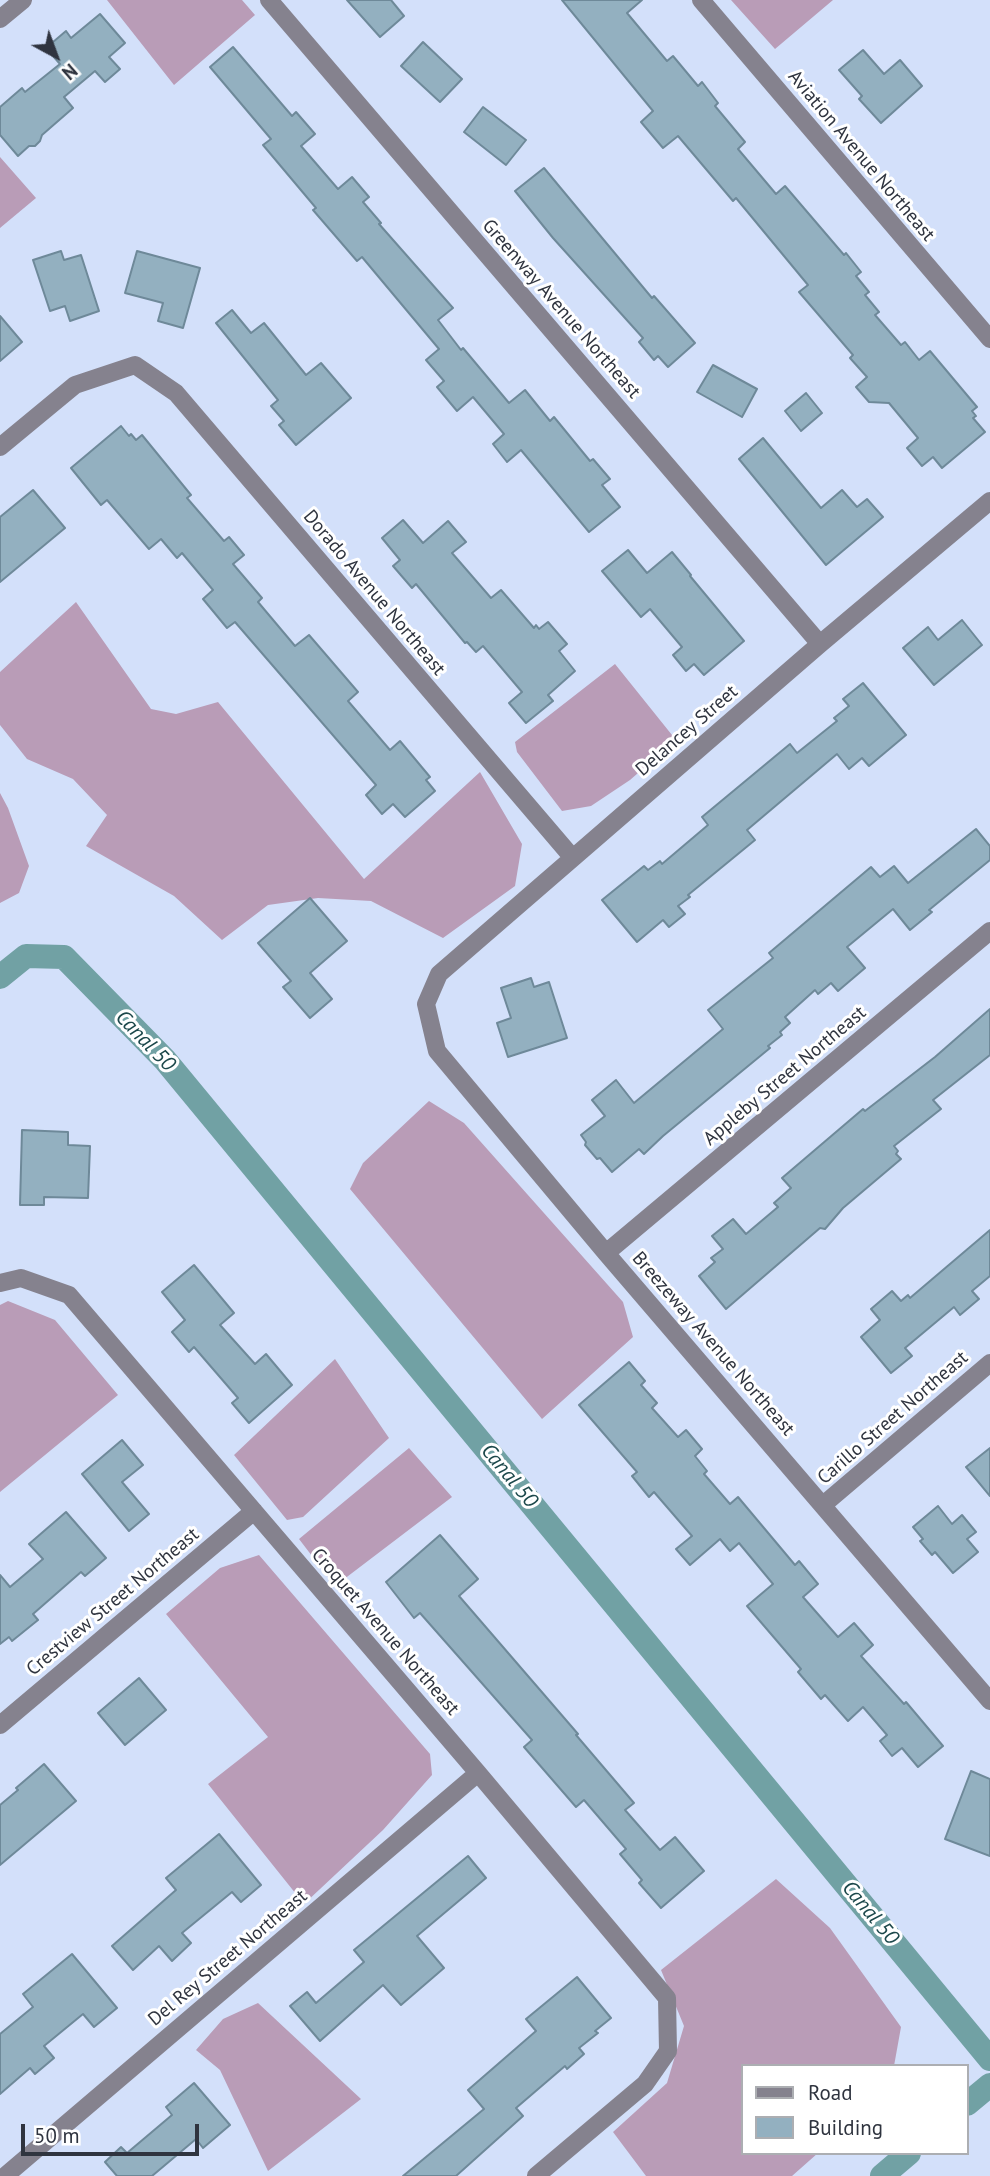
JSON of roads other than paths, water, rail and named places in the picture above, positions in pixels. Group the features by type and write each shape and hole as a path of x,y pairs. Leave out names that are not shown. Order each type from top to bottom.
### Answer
{"street":[{"path":"0,19 23,0"},
{"name":"Greenway Avenue Northeast","path":"270,0 820,644"},
{"name":"Aviation Avenue Northeast","path":"701,0 990,340"},
{"name":"Dorado Avenue Northeast","path":"0,447 75,385 135,365 176,393 572,857"},
{"name":"Delancey Street","path":"426,1004 439,974 820,644 990,501"},
{"name":"Appleby Street Northeast","path":"606,1253 990,931"},
{"name":"Breezeway Avenue Northeast","path":"426,1004 437,1051 606,1253 990,1700"},
{"name":"Croquet Avenue Northeast","path":"0,1283 20,1278 69,1295 667,1997 668,2051 645,2084 536,2176"},
{"name":"Carillo Street Northeast","path":"823,1505 990,1363"},
{"name":"Crestview Street Northeast","path":"0,1725 254,1511"},
{"name":"Del Rey Street Northeast","path":"5,2176 478,1773"}],"waterway":[{"name":"Canal 50","path":"0,977 26,956 64,957 165,1060 990,2059"},
{"path":"969,2102 990,2085"},
{"path":"882,2176 907,2155"}]}
